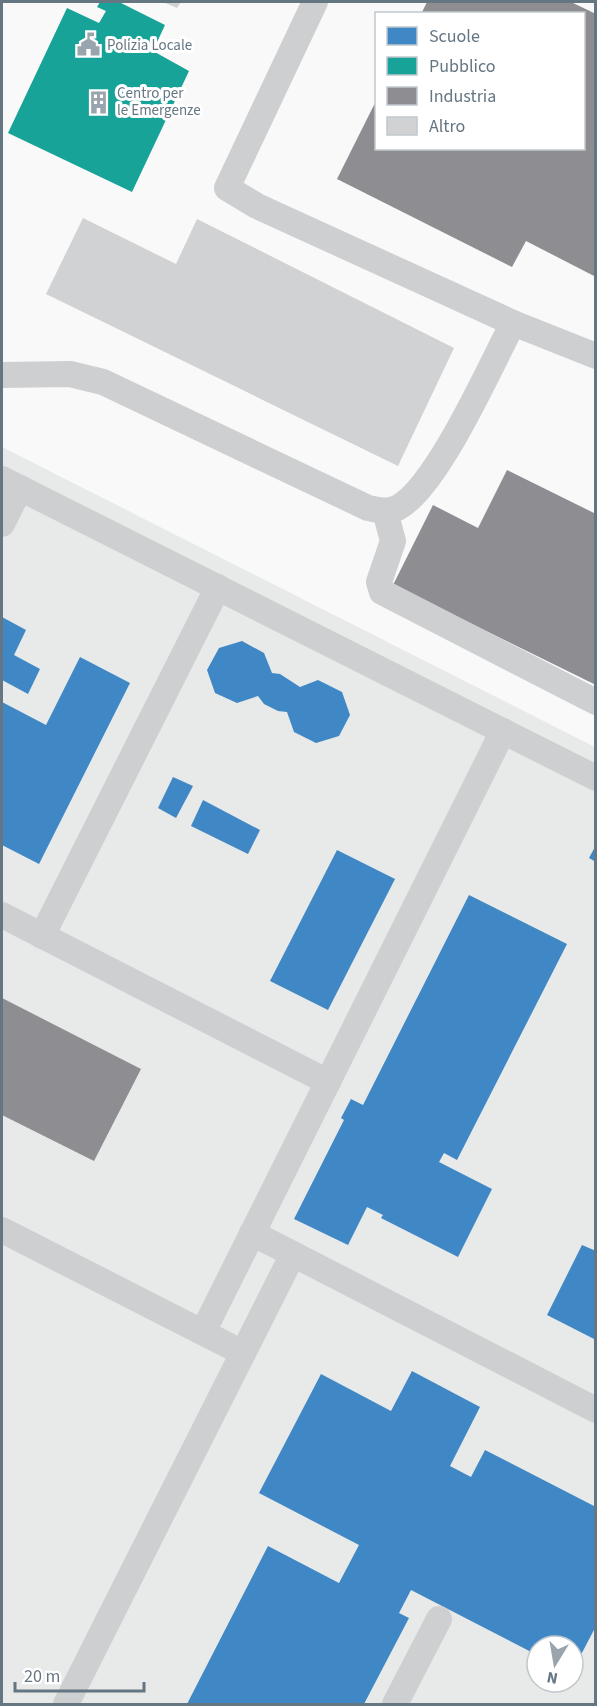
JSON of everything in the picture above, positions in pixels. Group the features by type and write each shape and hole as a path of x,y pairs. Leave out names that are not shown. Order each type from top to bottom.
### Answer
{"lane":[{"path":"315,2 227,188 257,206 513,322 596,356"},
{"path":"2,375 70,374 103,382 368,508 386,511 399,507 420,488 449,445 513,322"},
{"path":"2,524 11,483 596,778"},
{"path":"386,511 393,541 379,582 382,592 596,702"},
{"path":"42,936 218,587"},
{"path":"203,1332 502,732"},
{"path":"2,915 328,1082"},
{"path":"2,1230 243,1353"},
{"path":"252,1233 596,1410"},
{"path":"66,1704 293,1254"},
{"path":"395,1704 439,1619"}],"shaded area":[{"path":"2,447 595,747 595,1704 2,1704"}],"building: Scuole":[{"path":"2,617 26,630 14,655 40,669 28,694 2,680"},
{"path":"242,641 264,653 272,673 280,674 300,687 318,680 342,692 350,715 339,736 316,743 294,732 287,712 278,711 264,704 258,696 237,703 215,693 207,670 219,648"},
{"path":"80,657 130,683 39,864 2,845 2,702 46,725"},
{"path":"173,777 193,786 176,818 158,808"},
{"path":"203,800 260,830 248,854 191,826"},
{"path":"596,845 596,862 589,858"},
{"path":"337,850 395,879 328,1010 270,981"},
{"path":"469,895 567,944 457,1160 444,1153 439,1162 492,1189 458,1257 381,1218 383,1215 367,1207 348,1245 294,1219 344,1120 341,1118 351,1099 363,1105"},
{"path":"582,1245 596,1251 596,1340 547,1315"},
{"path":"412,1371 480,1407 450,1466 471,1477 485,1450 596,1507 596,1626 585,1647 585,1634 525,1634 525,1649 411,1590 399,1613 409,1618 364,1704 187,1704 268,1546 339,1583 359,1545 259,1493 321,1374 391,1411"}],"building: Pubblico":[{"name":"Centro per le Emergenze","path":"100,2 119,2 165,25 153,51 189,71 132,192 8,133 67,8 99,23 106,11 97,7"}],"building: Industria":[{"path":"427,2 571,2 596,14 596,277 526,241 512,267 337,179 375,103 375,150 585,150 585,12 422,12"},
{"path":"507,470 596,514 596,685 393,585 433,505 478,528"},
{"path":"2,998 141,1069 94,1161 2,1115"}],"building: Altro":[{"path":"163,2 181,2 177,8"},
{"path":"83,218 176,264 197,219 454,348 398,466 46,294"}],"place":[{"name":"Polizia Locale","path":"89,45"},
{"name":"Centro per le Emergenze","path":"99,102"}]}
